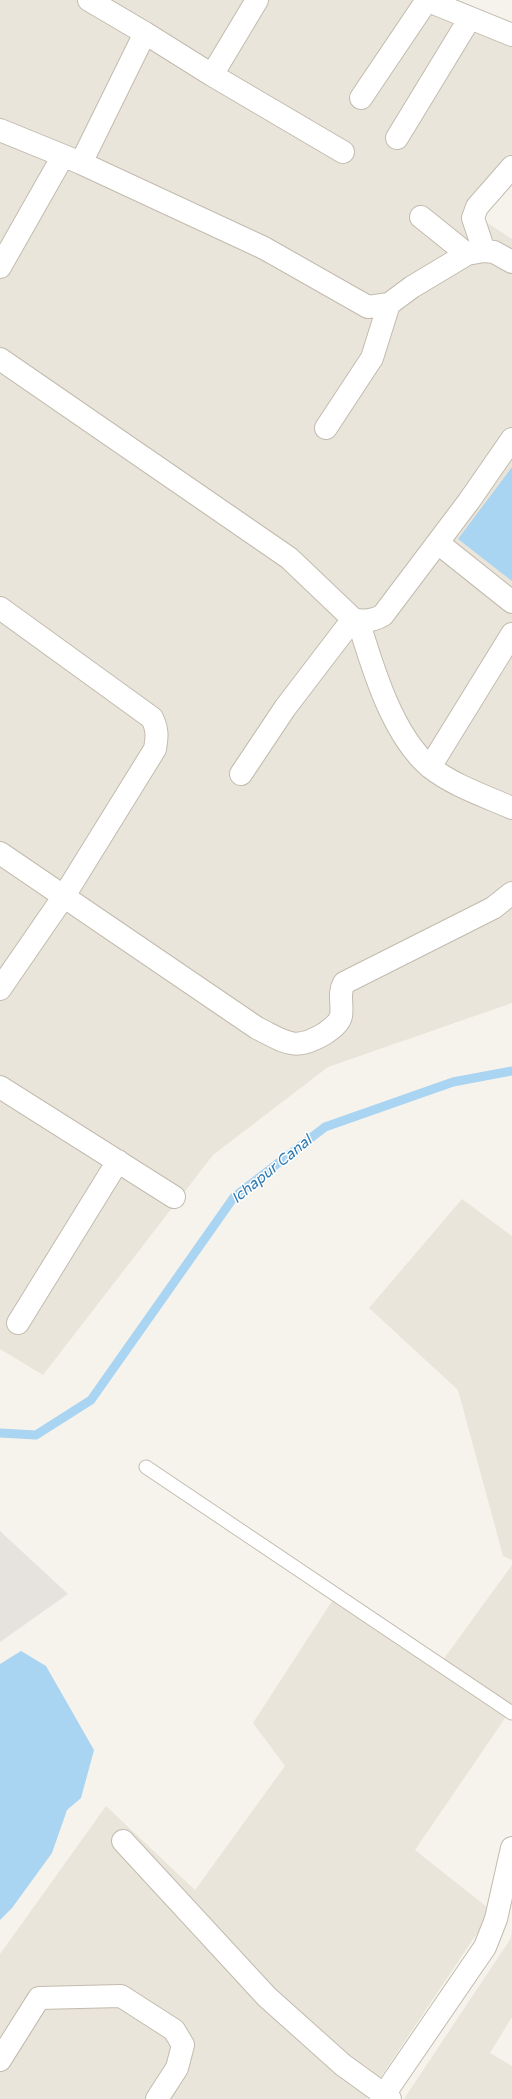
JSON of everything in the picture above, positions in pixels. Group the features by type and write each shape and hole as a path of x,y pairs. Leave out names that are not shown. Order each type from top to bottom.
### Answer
{"street":[{"path":"90,0 212,75 344,152"},
{"path":"212,75 257,0"},
{"path":"361,98 426,0 512,35"},
{"path":"397,138 470,18"},
{"path":"0,267 72,159 144,33"},
{"path":"0,130 72,159 264,248 368,307 389,304 412,287 475,253 500,253 512,262"},
{"path":"475,253 473,218 477,208 512,168"},
{"path":"421,217 475,253"},
{"path":"326,428 372,358 389,304"},
{"path":"2,363 289,558 356,620 378,685 409,742 430,767 464,788 512,808"},
{"path":"356,620 375,620 383,615 438,543 512,440"},
{"path":"438,543 512,602"},
{"path":"0,608 152,718 157,728 155,749 64,896 0,989"},
{"path":"241,774 285,708 356,620"},
{"path":"430,767 512,634"},
{"path":"0,853 257,1028 288,1043 299,1045 310,1042 335,1026 341,1016 340,994 344,983 494,908 512,893"},
{"path":"0,1087 174,1197"},
{"path":"18,1323 118,1161"},
{"path":"124,1842 267,1997 343,2066 385,2097 485,1947 496,1919 512,1848"},
{"path":"0,2060 39,1998 121,1996 174,2030 183,2045 177,2068 157,2099"}],"lane":[{"path":"146,1467 512,1713"}],"shaded area":[{"path":"0,0 446,0 512,28 512,184 477,216 512,239 512,1003 328,1067 213,1155 43,1375 0,1349"},
{"path":"462,1199 512,1236 512,1560 503,1556 458,1390 369,1308"},
{"path":"0,1531 68,1594 0,1642"},
{"path":"512,1565 512,1708 415,1850 492,1911 366,2099 0,2099 0,1954 106,1806 195,1890 285,1766 253,1723 332,1601 440,1664"},
{"path":"512,1927 512,2017 490,2053 512,2066 512,2099 404,2099 511,1938"}],"water":[{"path":"512,467 512,581 458,539"},
{"path":"21,1651 46,1666 94,1750 81,1798 67,1810 52,1853 12,1908 0,1920 0,1664"}],"waterway":[{"name":"Ichapur Canal","path":"0,1433 36,1435 91,1400 234,1197 325,1127 453,1082 512,1071"}]}
